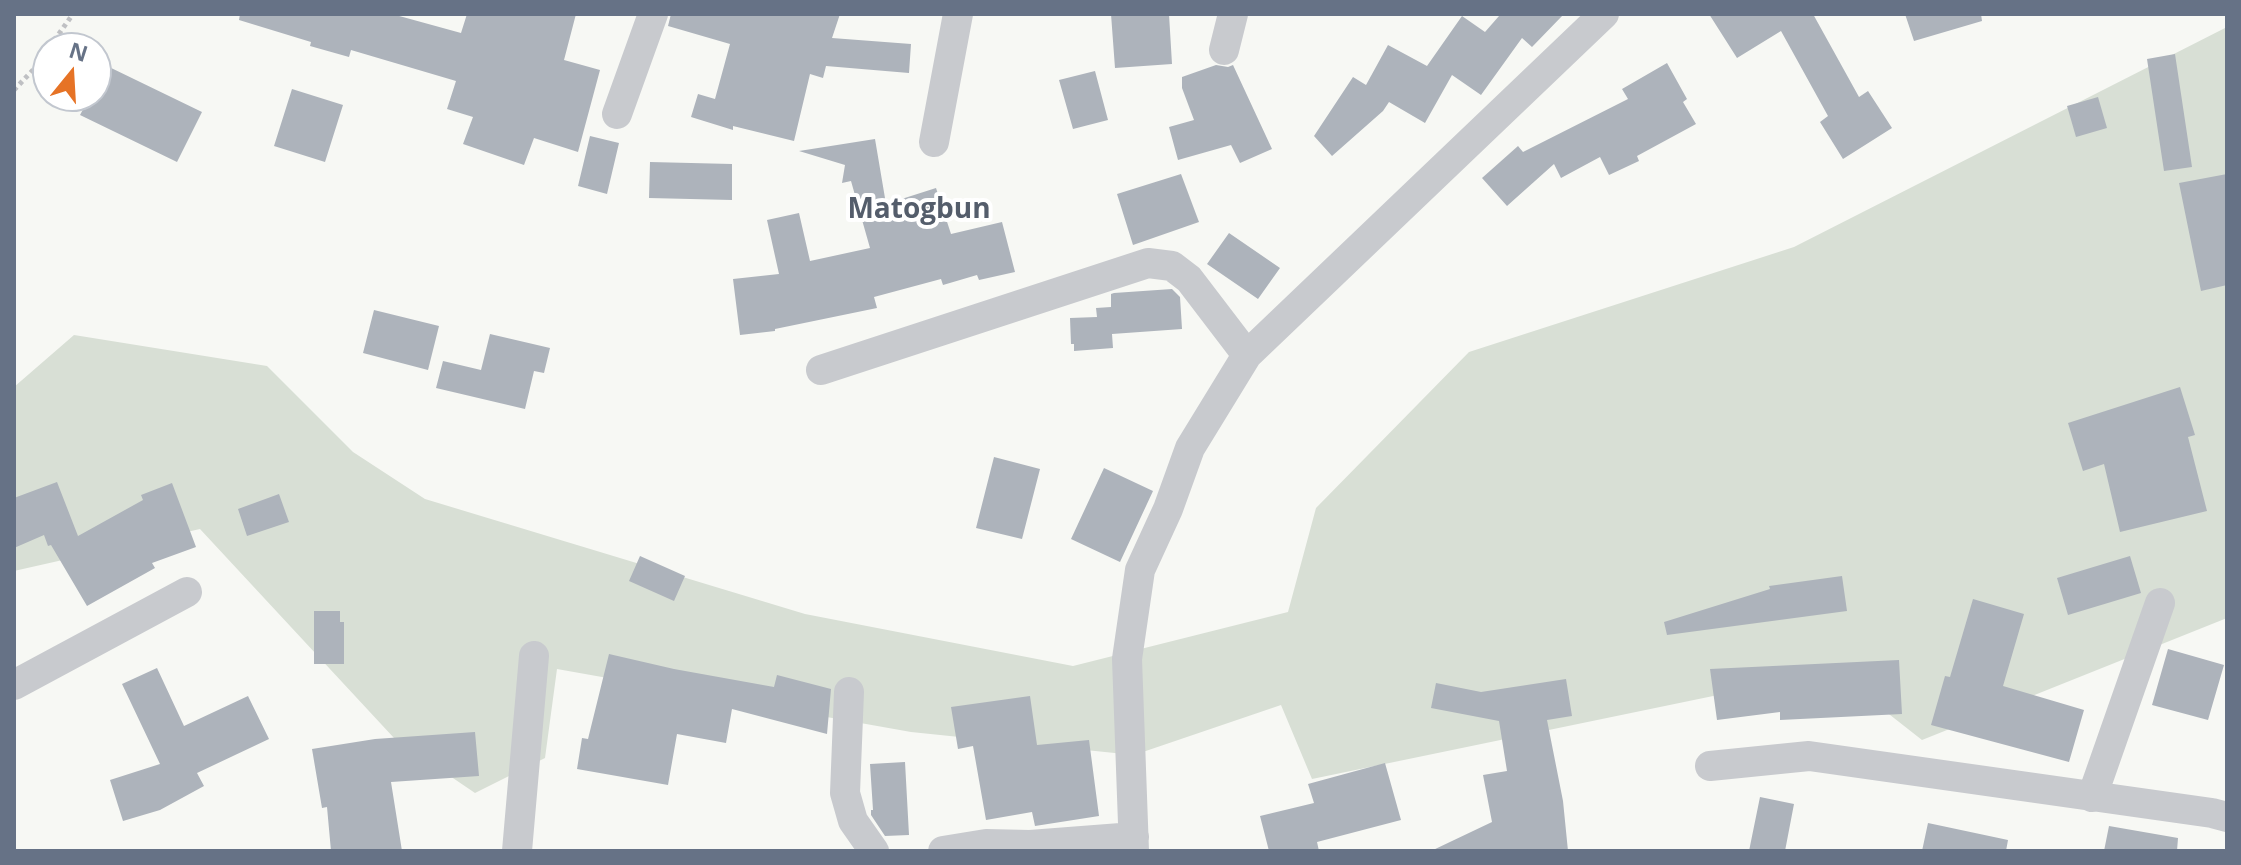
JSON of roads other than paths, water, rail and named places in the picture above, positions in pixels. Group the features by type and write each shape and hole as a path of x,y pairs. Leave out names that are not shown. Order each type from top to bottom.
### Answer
{"street":[{"path":"617,114 653,14"},
{"path":"934,142 958,14"},
{"path":"1224,50 1233,14"},
{"path":"943,851 986,844 1134,844 1127,659 1140,570 1168,509 1190,448 1247,355 1604,14"},
{"path":"821,370 1148,263 1172,266 1189,279 1247,355"},
{"path":"14,685 187,592"},
{"path":"2092,797 2160,603"},
{"path":"517,851 534,656"},
{"path":"849,692 845,793 853,821 874,851"},
{"path":"1710,766 1809,756 2227,817"}],"district":[{"name":"Matogbun","path":"919,210"}]}
